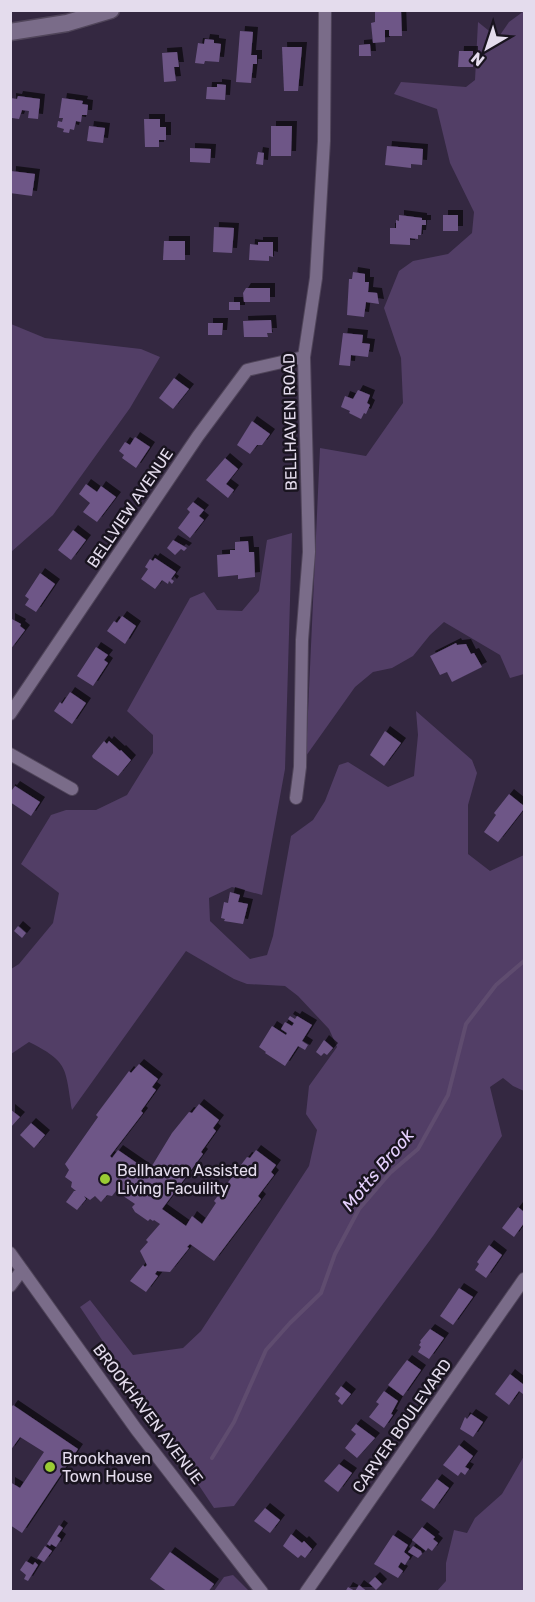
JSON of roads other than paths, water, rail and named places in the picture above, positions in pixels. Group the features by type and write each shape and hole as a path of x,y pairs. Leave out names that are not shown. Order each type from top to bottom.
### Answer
{"main road":[{"path":"10,32 67,23 111,10"}],"street":[{"name":"BELLHAVEN ROAD","path":"296,798 300,771 302,640 309,552 304,357 316,278 324,141 325,10"},
{"name":"BELLVIEW AVENUE","path":"10,714 198,436 247,370 304,357"},
{"path":"10,754 72,789"},
{"name":"BROOKHAVEN AVENUE","path":"10,1253 126,1416 262,1592"},
{"path":"10,1286 21,1270"},
{"name":"CARVER BOULEVARD","path":"306,1592 525,1278"}],"waterway":[{"name":"Motts Brook","path":"212,1458 234,1422 266,1350 321,1293 335,1254 359,1209 390,1173 418,1149 448,1095 466,1024 496,985 524,961"}],"place":[{"name":"Bellhaven Assisted Living Facuility","path":"105,1179"},
{"name":"Brookhaven Town House","path":"50,1467"}]}
